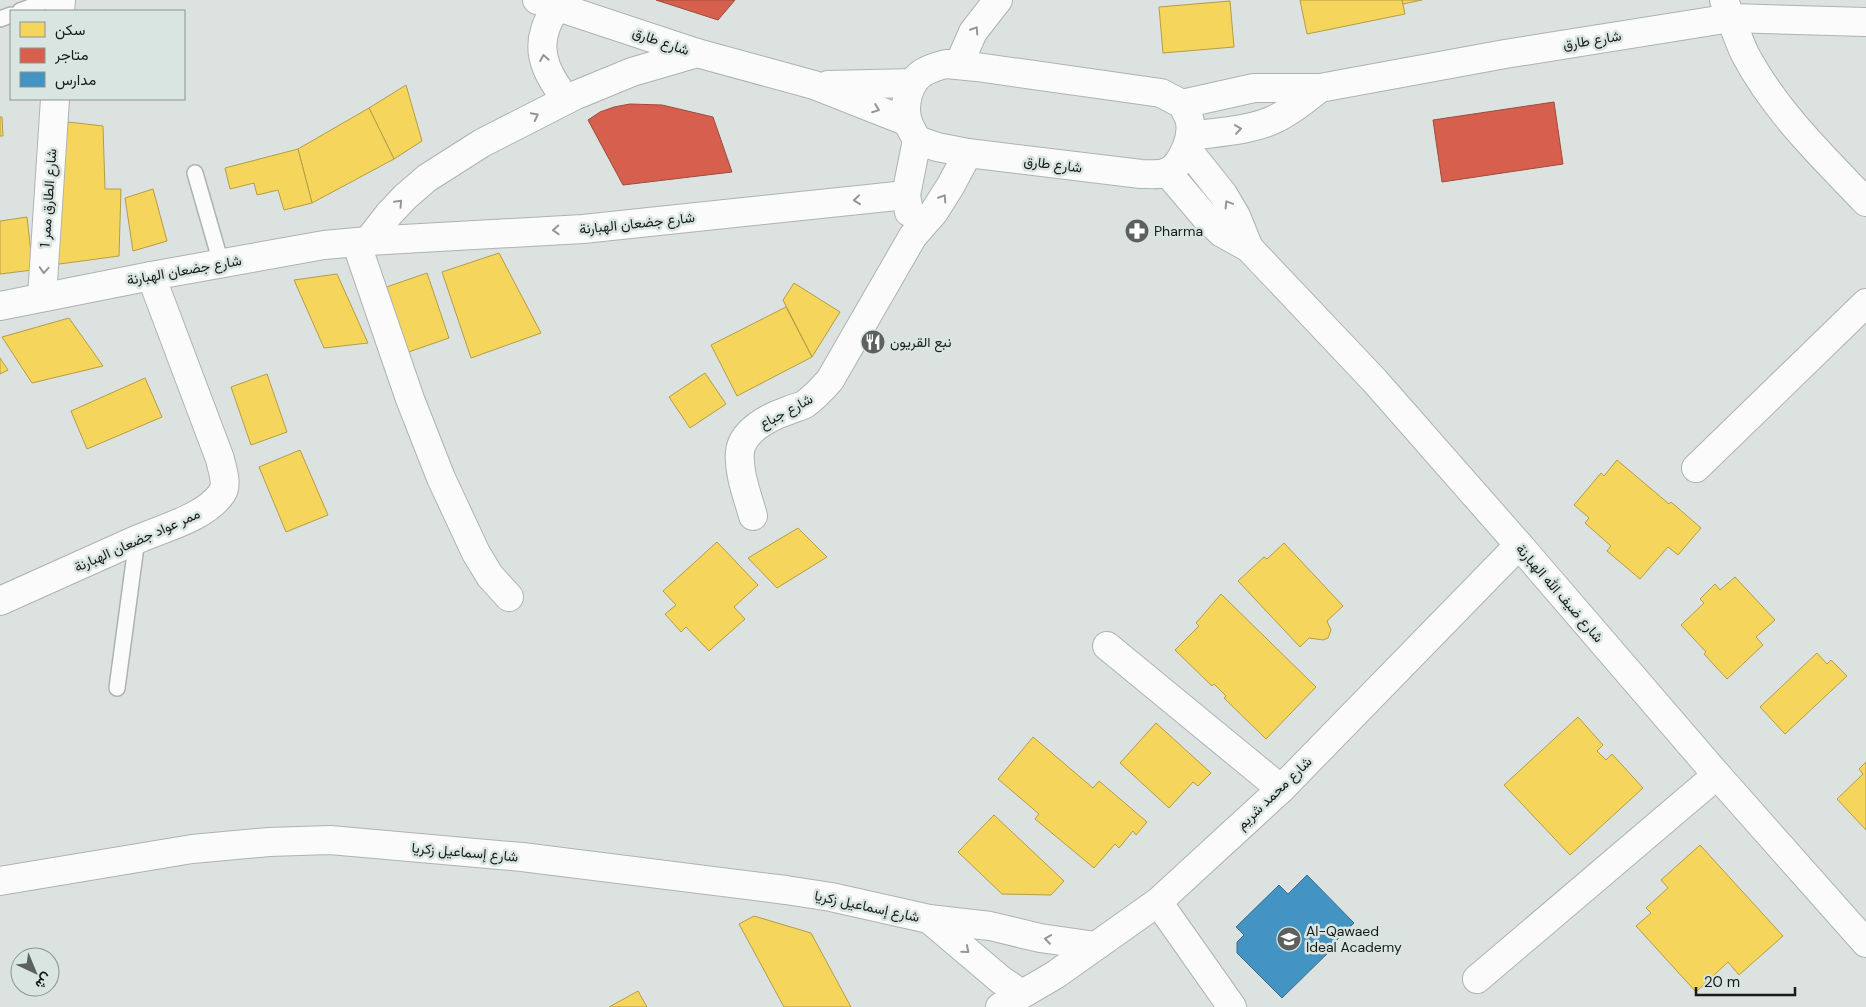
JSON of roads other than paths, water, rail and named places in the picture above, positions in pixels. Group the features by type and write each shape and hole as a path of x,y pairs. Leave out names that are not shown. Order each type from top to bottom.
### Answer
{"street":[{"path":"959,64 973,32 998,0"},
{"path":"552,2 544,31 542,53 552,81 566,100"},
{"name":"شارع طارق","path":"552,2 697,53 814,86 912,131 937,147 968,153 1141,174 1167,172"},
{"path":"1728,9 1745,53 1761,81 1792,124 1866,202"},
{"name":"شارع طارق","path":"1182,104 1254,88 1320,88 1505,54 1728,9 1866,22"},
{"path":"509,597 490,576 476,553 441,478 410,399 362,241 399,203 427,178 482,143 566,100 632,72 697,53"},
{"path":"913,236 906,195 912,131 906,108 908,95 913,83 921,73 933,67 959,64 1161,94 1182,104 1190,122 1188,142 1180,160 1167,172"},
{"name":"شارع طارق","path":"814,86 913,83"},
{"name":"شارع طارق","path":"1188,142 1273,120 1295,108 1320,88"},
{"name":"شارع الطارق ممر 1","path":"42,297 55,100"},
{"name":"شارع ضيف الله الهبارنة","path":"1188,142 1236,216 1249,248"},
{"name":"شارع جباع","path":"753,516 740,466 739,453 741,443 758,426 785,411 803,405 818,394 830,380 913,236 934,212 952,185 968,153"},
{"name":"شارع ضيف الله الهبارنة","path":"1167,172 1207,219 1222,233 1249,248 1374,380 1717,775 1866,943"},
{"name":"شارع جضعان الهبارنة","path":"0,306 151,276 324,245 362,241 583,229 906,195"},
{"name":"ممر عواد جضعان الهبارنة","path":"0,602 137,539 197,514 213,504 224,491 224,478 220,460 151,276"},
{"path":"1696,468 1866,303"},
{"name":"شارع محمد شريم","path":"1011,1001 1055,975 1158,902 1281,789 1519,545"},
{"path":"1107,646 1281,789"},
{"path":"1477,979 1717,775"},
{"name":"شارع إسماعيل زكريا","path":"0,881 192,849 269,842 330,840 522,857 714,880 831,897 929,919 990,926 1040,938 1096,946"},
{"path":"1158,902 1232,1007"},
{"name":"شارع إسماعيل زكريا","path":"929,919 1001,980 1011,1001"}],"lane":[{"path":"23,10 49,0"},
{"path":"195,173 221,263"},
{"path":"117,688 137,539"}],"place":[{"name":"Pharma","path":"1137,231"},
{"name":"نبع القريون","path":"873,342"},
{"name":"Al-Qawaed Ideal Academy","path":"1289,939"}]}
